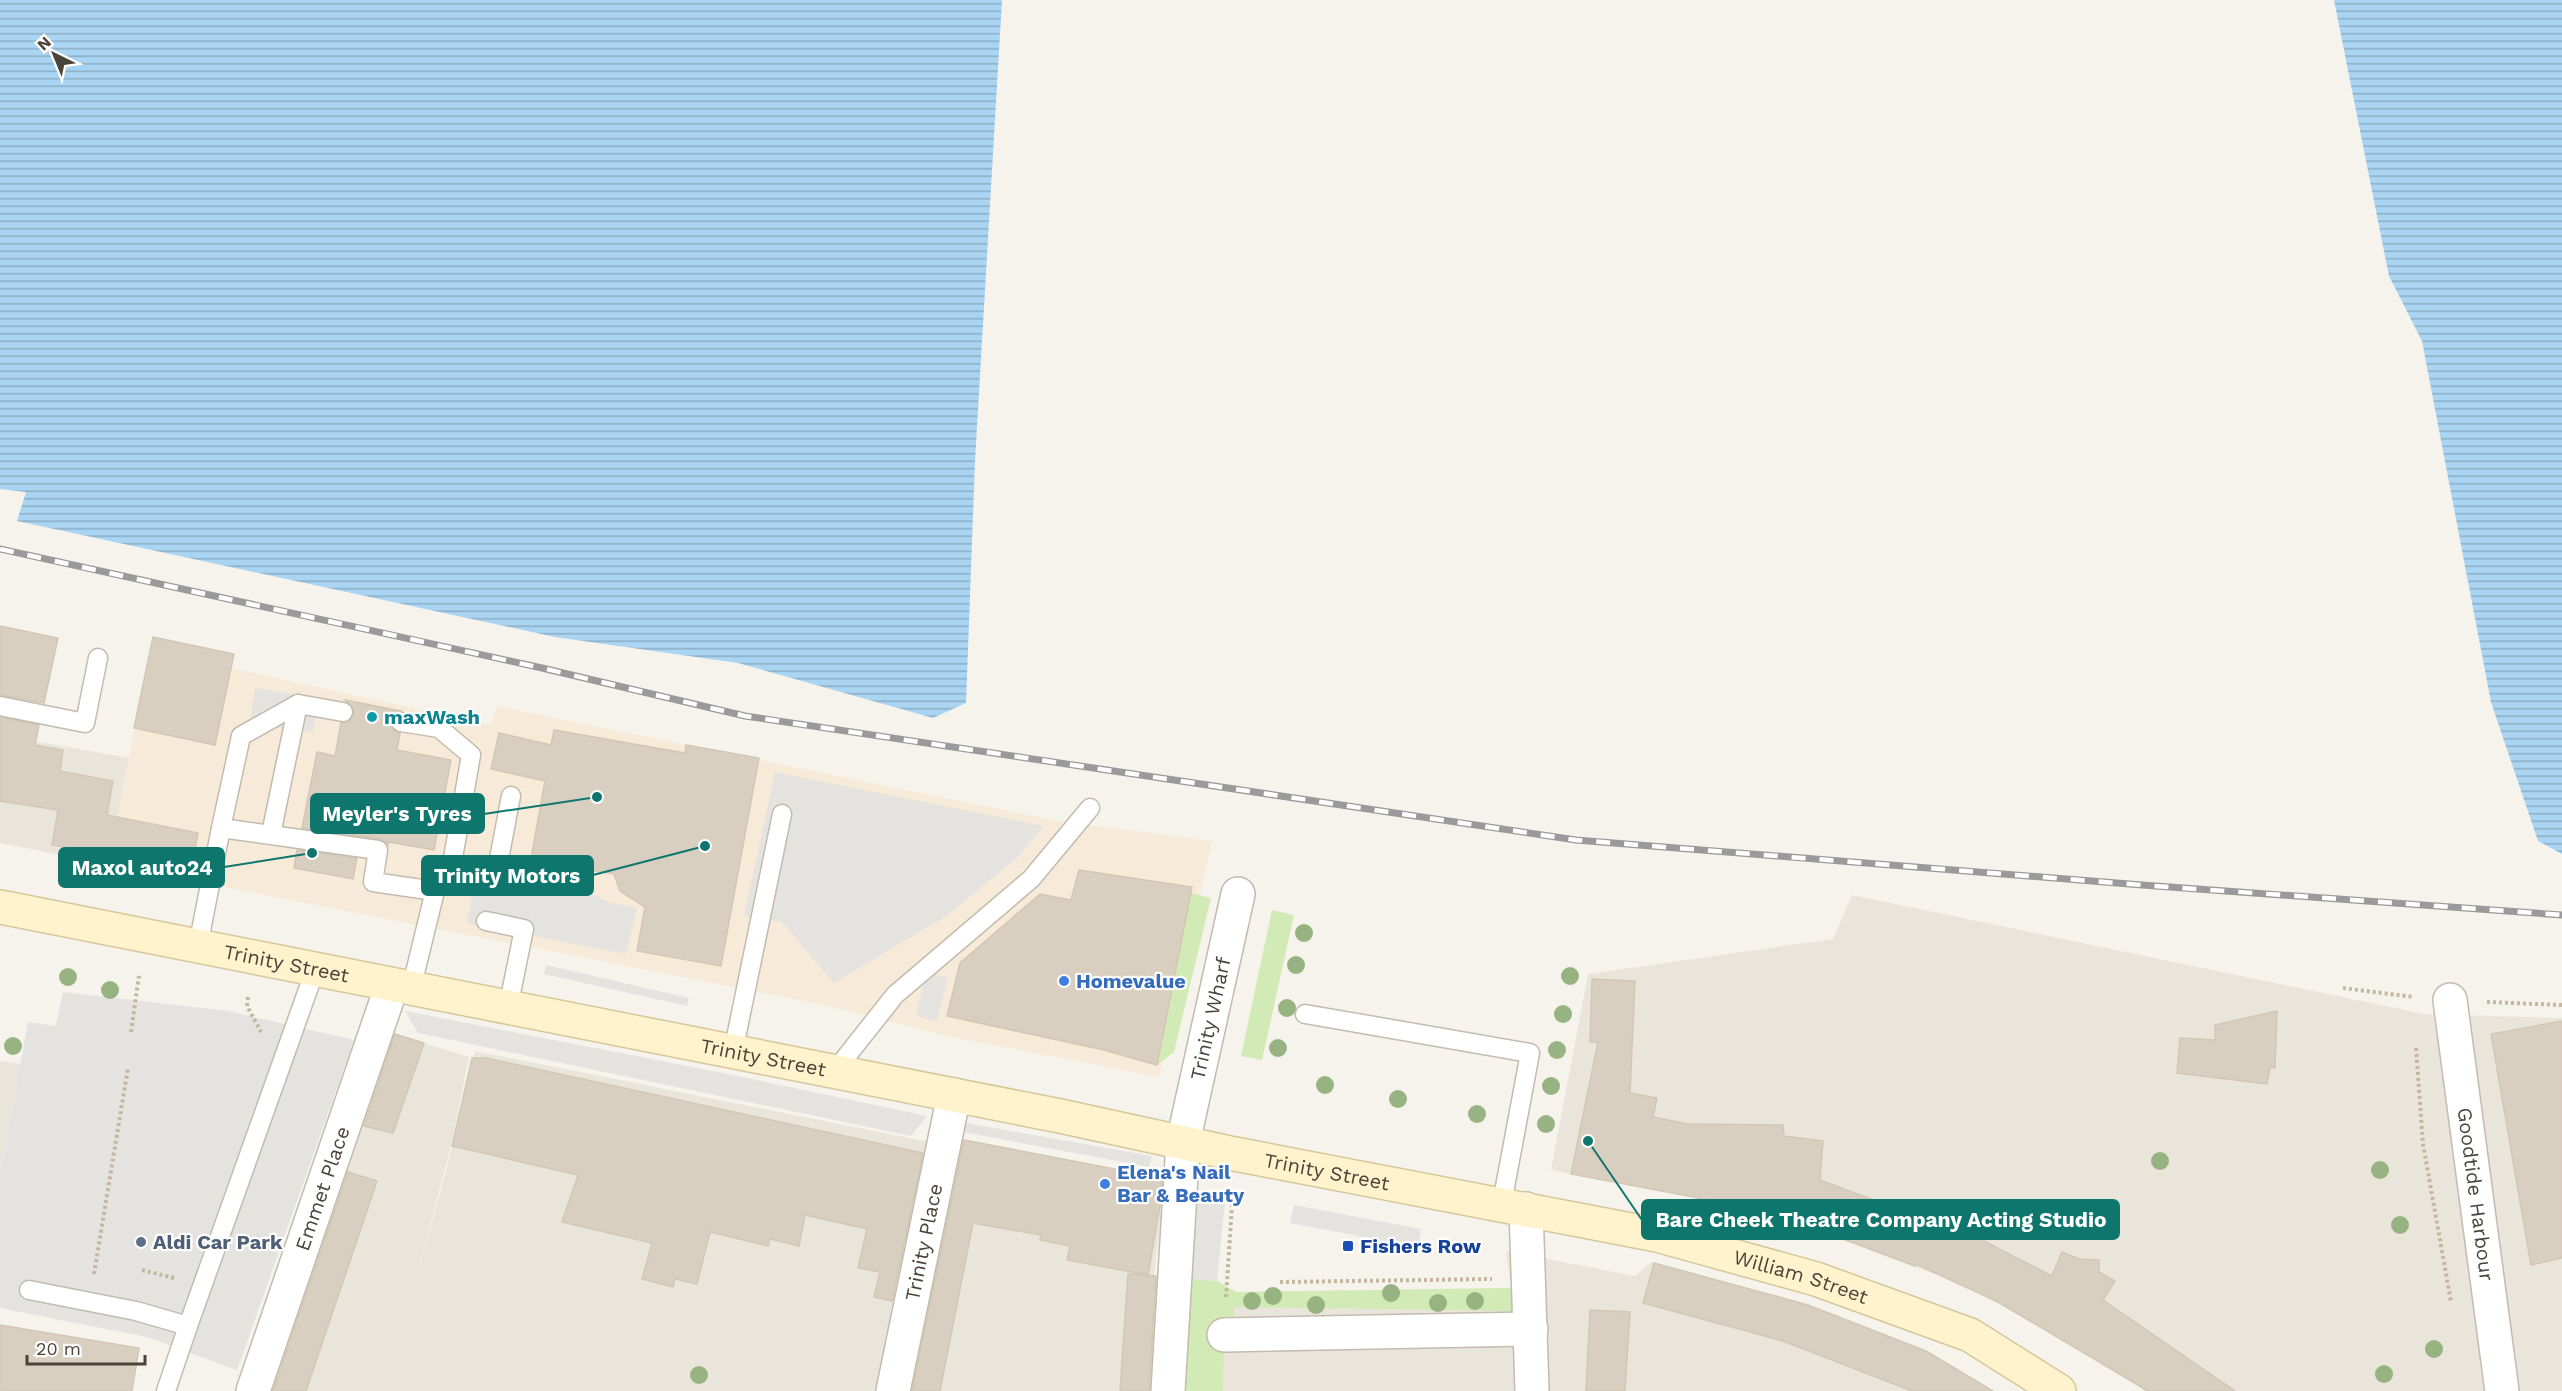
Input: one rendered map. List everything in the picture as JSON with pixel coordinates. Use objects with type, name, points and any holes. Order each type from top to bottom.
[{"type":"main road","name":"Trinity Street","points":[[0,907],[954,1095],[1235,1154],[1514,1206]]},
{"type":"main road","name":"William Street","points":[[1514,1206],[1657,1235],[1816,1279],[1970,1335],[2059,1391]]},
{"type":"street","name":"Trinity Wharf","points":[[1168,1391],[1181,1236],[1183,1142],[1238,894]]},
{"type":"street","name":"Emmet Place","points":[[253,1391],[402,987]]},
{"type":"street","name":"Goodtide Harbour","points":[[2450,1000],[2502,1391]]},
{"type":"street","name":"Trinity Place","points":[[892,1391],[954,1095]]},
{"type":"street","points":[[1514,1206],[1528,1278],[1533,1391]]},
{"type":"street","points":[[1224,1335],[1531,1329]]},
{"type":"lane","points":[[0,706],[86,723],[98,658]]},
{"type":"lane","points":[[198,946],[241,736],[298,704],[343,712]]},
{"type":"lane","points":[[271,834],[298,704]]},
{"type":"lane","points":[[401,722],[439,728],[471,755],[450,875],[435,891],[402,987]]},
{"type":"lane","points":[[499,859],[511,796]]},
{"type":"lane","points":[[834,1072],[895,995],[1031,879],[1090,808]]},
{"type":"lane","points":[[733,1052],[782,814]]},
{"type":"lane","points":[[221,828],[378,850],[373,882],[435,891]]},
{"type":"lane","points":[[486,921],[524,929],[508,1008]]},
{"type":"lane","points":[[166,1391],[315,970]]},
{"type":"lane","points":[[1305,1014],[1530,1053],[1514,1206]]},
{"type":"lane","points":[[29,1290],[136,1311],[188,1326]]},
{"type":"path","points":[[131,1032],[140,976]]},
{"type":"path","points":[[92,1284],[128,1068]]},
{"type":"path","points":[[1224,1335],[1235,1154]]},
{"type":"path","points":[[1280,1282],[1528,1278]]},
{"type":"shaded area","points":[[153,637],[234,654],[231,668],[492,725],[497,706],[1057,821],[1212,841],[1159,1077],[946,1036],[824,1005],[108,864]]},
{"type":"shaded area","points":[[255,688],[318,698],[313,732],[250,724]]},
{"type":"shaded area","points":[[0,735],[129,758],[108,864],[0,843]]},
{"type":"shaded area","points":[[775,772],[1044,826],[1018,857],[945,917],[834,983],[782,922],[744,915]]},
{"type":"shaded area","points":[[479,854],[519,860],[611,903],[637,908],[626,954],[467,923]]},
{"type":"shaded area","points":[[1852,895],[2424,1014],[2562,1018],[2562,1391],[2144,1391],[2121,1373],[1971,1288],[1803,1224],[1681,1195],[1551,1170],[1588,974],[1833,939]]},
{"type":"shaded area","points":[[546,965],[689,998],[687,1006],[544,974]]},
{"type":"shaded area","points":[[926,972],[948,978],[937,1021],[916,1016]]},
{"type":"shaded area","name":"Aldi Car Park","points":[[63,992],[228,1011],[354,1040],[237,1370],[147,1337],[0,1308],[0,1177],[28,1022],[56,1026]]},
{"type":"shaded area","points":[[405,1011],[728,1074],[927,1116],[911,1136],[418,1033]]},
{"type":"shaded area","points":[[385,1031],[469,1057],[451,1145],[416,1280],[447,1167],[475,1051],[939,1144],[879,1391],[235,1391],[366,1034]]},
{"type":"shaded area","points":[[0,1061],[21,1064],[0,1177]]},
{"type":"shaded area","points":[[966,1123],[1152,1156],[1149,1167],[963,1132]]},
{"type":"shaded area","points":[[952,1138],[1166,1178],[1154,1275],[1168,1276],[1161,1391],[888,1391]]},
{"type":"shaded area","points":[[1189,1198],[1225,1202],[1217,1281],[1181,1278]]},
{"type":"shaded area","points":[[1294,1205],[1421,1229],[1418,1247],[1290,1223]]},
{"type":"shaded area","name":"Fishers Row","points":[[1506,1251],[1635,1276],[1652,1262],[1797,1302],[1931,1354],[1993,1391],[1174,1391],[1217,1281],[1236,1292],[1511,1288]]},
{"type":"green space","points":[[1191,893],[1211,898],[1174,1052],[1157,1065]]},
{"type":"green space","points":[[1272,910],[1294,915],[1262,1060],[1241,1056]]},
{"type":"green space","points":[[1181,1278],[1217,1281],[1236,1292],[1512,1288],[1512,1311],[1234,1307],[1234,1329],[1224,1347],[1223,1391],[1174,1391]]},
{"type":"water","points":[[0,0],[1002,0],[975,461],[966,703],[933,718],[738,663],[555,637],[17,521],[26,492],[0,489]]},
{"type":"water","points":[[2334,0],[2562,0],[2562,854],[2538,841],[2491,702],[2422,341],[2389,276]]},
{"type":"building","points":[[0,626],[58,638],[44,703],[0,695]]},
{"type":"building","points":[[153,637],[234,654],[215,745],[134,728]]},
{"type":"building","points":[[345,700],[401,711],[393,715],[390,721],[394,730],[400,733],[397,750],[451,760],[434,850],[388,842],[388,845],[380,839],[302,828],[317,752],[335,756],[341,723],[347,722],[354,715],[353,708]]},
{"type":"building","points":[[0,717],[39,725],[35,745],[63,750],[60,771],[113,781],[107,815],[198,833],[189,880],[72,856],[74,849],[52,845],[58,810],[0,801]]},
{"type":"building","points":[[554,730],[685,753],[686,745],[759,758],[721,966],[637,951],[645,907],[620,891],[614,874],[531,859],[545,781],[491,769],[499,733],[551,745]]},
{"type":"building","points":[[297,850],[357,858],[353,879],[294,868]]},
{"type":"building","name":"Homevalue","points":[[1079,870],[1192,887],[1157,1065],[1104,1050],[947,1016],[960,963],[1040,894],[1071,900]]},
{"type":"building","points":[[1592,979],[1635,981],[1630,1093],[1657,1098],[1653,1117],[1687,1124],[1783,1125],[1784,1136],[1823,1141],[1820,1180],[1984,1241],[2052,1276],[2062,1252],[2079,1259],[2099,1260],[2099,1272],[2115,1281],[2103,1300],[2235,1391],[2148,1391],[1998,1302],[1916,1264],[1915,1266],[1803,1224],[1770,1215],[1720,1202],[1571,1174],[1598,1042],[1590,1042]]},
{"type":"building","points":[[2277,1011],[2275,1068],[2270,1067],[2267,1084],[2177,1073],[2180,1038],[2215,1040],[2215,1025]]},
{"type":"building","points":[[2562,1021],[2562,1258],[2531,1265],[2491,1034]]},
{"type":"building","points":[[395,1034],[424,1043],[393,1133],[364,1126]]},
{"type":"building","points":[[472,1058],[486,1058],[923,1153],[892,1301],[874,1297],[880,1272],[858,1268],[867,1229],[805,1215],[799,1246],[770,1239],[768,1246],[710,1232],[697,1284],[675,1279],[673,1287],[642,1279],[652,1243],[562,1222],[578,1175],[452,1146]]},
{"type":"building","points":[[964,1140],[1162,1178],[1160,1206],[1148,1275],[1067,1260],[1070,1246],[1040,1240],[1041,1235],[973,1223],[940,1391],[912,1391]]},
{"type":"building","points":[[348,1172],[377,1181],[306,1391],[273,1391]]},
{"type":"building","points":[[1654,1263],[1808,1305],[1926,1351],[1993,1391],[1912,1391],[1783,1341],[1643,1303]]},
{"type":"building","points":[[1128,1274],[1156,1276],[1149,1391],[1120,1391]]},
{"type":"building","points":[[1590,1310],[1630,1312],[1625,1391],[1586,1391]]},
{"type":"building","points":[[0,1325],[139,1348],[132,1391],[0,1391]]},
{"type":"railway","points":[[0,549],[542,668],[745,716],[1576,840],[2142,885],[2562,915]]},
{"type":"place","name":"maxWash","points":[[372,717]]},
{"type":"place","name":"Meyler's Tyres","points":[[597,797]]},
{"type":"place","name":"Trinity Motors","points":[[705,846]]},
{"type":"place","name":"Maxol auto24","points":[[312,853]]},
{"type":"place","name":"Homevalue","points":[[1064,981]]},
{"type":"place","name":"Bare Cheek Theatre Company Acting Studio","points":[[1588,1141]]},
{"type":"place","name":"Elena's Nail Bar & Beauty","points":[[1105,1184]]},
{"type":"place","name":"Aldi Car Park","points":[[141,1242]]},
{"type":"place","name":"Fishers Row","points":[[1348,1246]]}]
